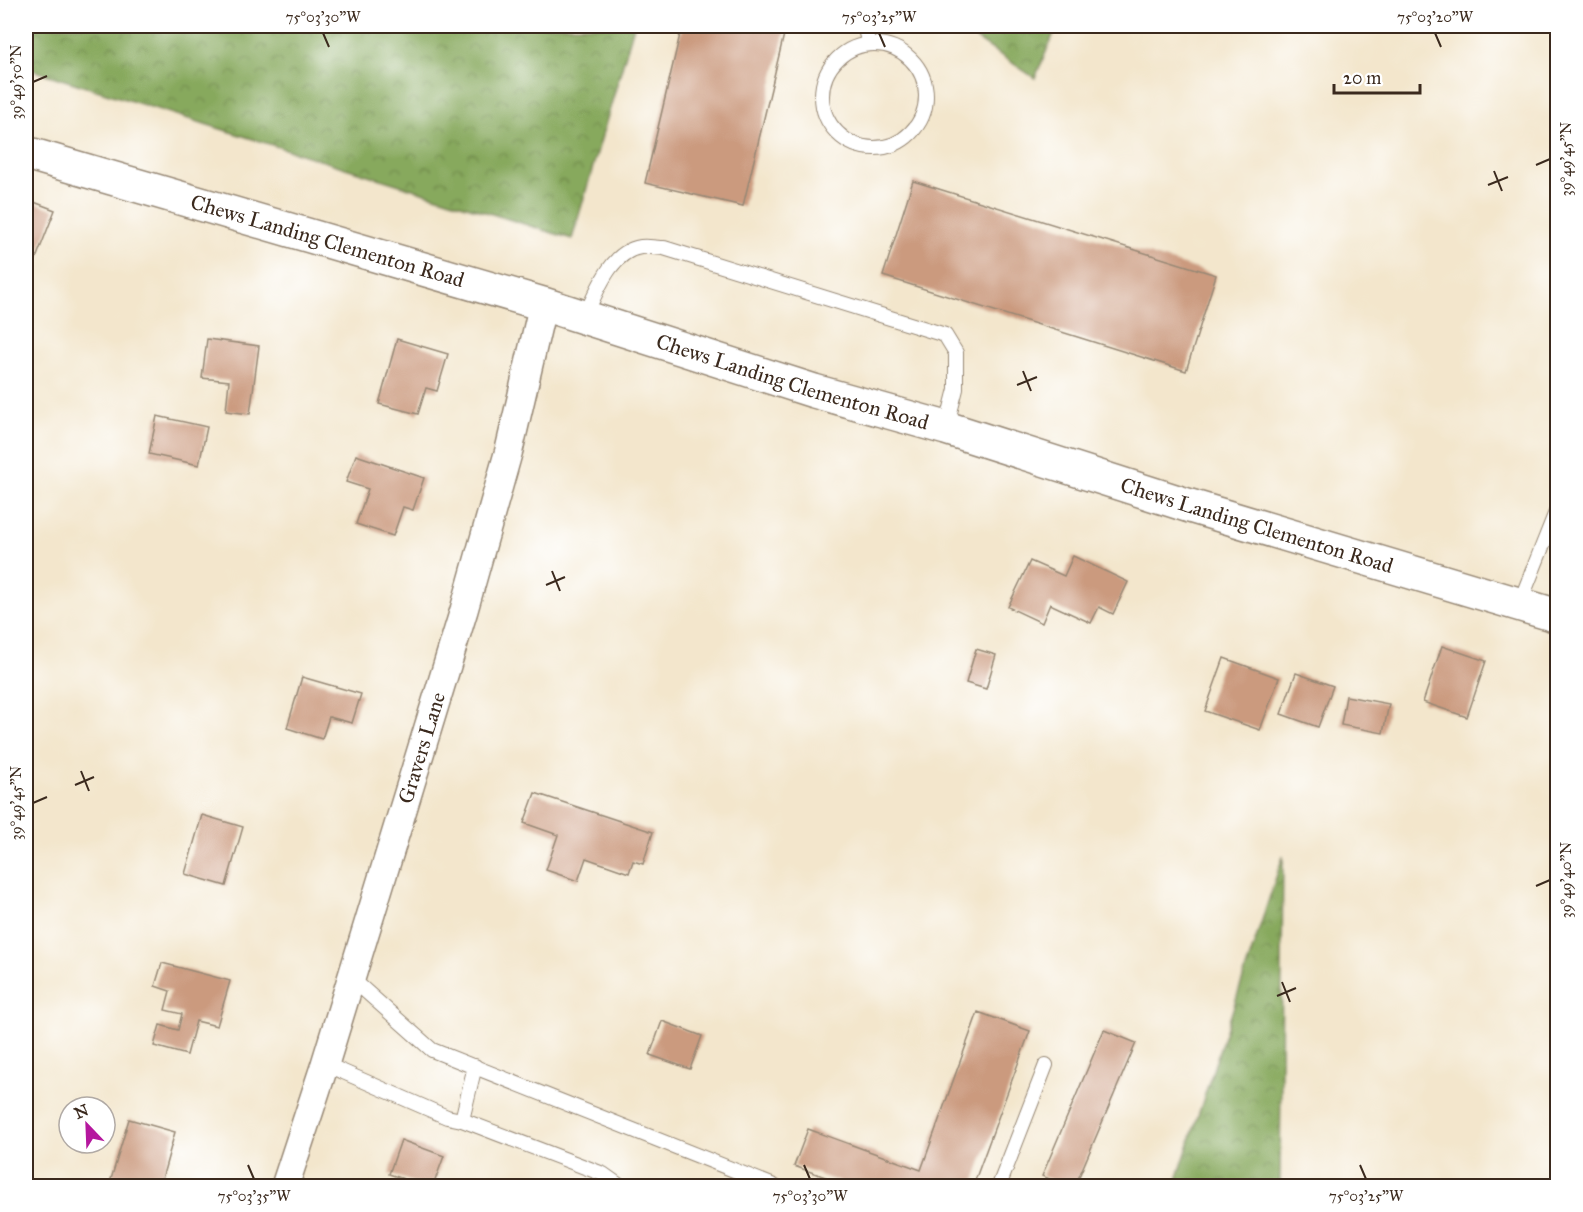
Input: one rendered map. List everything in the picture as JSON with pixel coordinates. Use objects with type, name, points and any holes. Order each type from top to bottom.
[{"type":"main road","name":"Chews Landing Clementon Road","points":[[26,153],[543,304],[814,391],[946,429],[1557,616]]},
{"type":"street","name":"Gravers Lane","points":[[285,1186],[464,609],[509,450],[543,304]]},
{"type":"lane","points":[[864,26],[869,44]]},
{"type":"lane","points":[[869,44],[887,45],[903,52],[915,63],[923,78],[926,95],[924,111],[916,127],[904,138],[889,146],[872,148],[856,145],[841,137],[829,124],[823,107],[822,90],[827,73],[837,58],[852,49],[869,44]]},
{"type":"lane","points":[[584,318],[609,269],[621,256],[639,247],[664,248],[945,335],[956,353],[956,389],[946,429]]},
{"type":"lane","points":[[1519,605],[1557,507]]},
{"type":"lane","points":[[351,978],[432,1050],[756,1183],[774,1186]]},
{"type":"lane","points":[[324,1064],[447,1117],[462,1120],[603,1174],[620,1186]]},
{"type":"lane","points":[[999,1186],[1046,1065]]},
{"type":"lane","points":[[462,1120],[475,1066]]},
{"type":"green space","points":[[26,26],[634,26],[572,239],[26,68]]},
{"type":"green space","points":[[957,26],[1057,26],[1035,78]]},
{"type":"green space","points":[[1283,856],[1280,1186],[1175,1186]]},
{"type":"building","points":[[682,26],[786,26],[743,206],[645,183]]},
{"type":"building","points":[[913,181],[1216,275],[1186,371],[883,276]]},
{"type":"building","points":[[26,199],[55,210],[30,274],[26,273]]},
{"type":"building","points":[[207,339],[259,346],[250,414],[226,411],[229,381],[202,378]]},
{"type":"building","points":[[397,339],[448,354],[437,391],[426,388],[418,414],[379,404]]},
{"type":"building","points":[[157,416],[207,427],[199,465],[149,454]]},
{"type":"building","points":[[356,455],[424,478],[413,510],[403,507],[393,536],[356,524],[368,489],[346,482]]},
{"type":"building","points":[[1073,556],[1128,582],[1113,614],[1099,607],[1091,623],[1050,604],[1042,623],[1008,607],[1030,561],[1064,576]]},
{"type":"building","points":[[1442,646],[1486,661],[1467,717],[1423,702]]},
{"type":"building","points":[[976,649],[996,655],[986,689],[966,683]]},
{"type":"building","points":[[1224,658],[1279,678],[1260,730],[1205,711]]},
{"type":"building","points":[[1296,673],[1333,686],[1318,727],[1281,714]]},
{"type":"building","points":[[302,677],[361,694],[352,723],[329,717],[322,739],[287,728]]},
{"type":"building","points":[[1346,696],[1389,704],[1383,733],[1341,725]]},
{"type":"building","points":[[535,793],[653,832],[643,864],[633,861],[629,873],[586,858],[578,881],[546,870],[558,835],[524,823]]},
{"type":"building","points":[[202,815],[243,827],[226,886],[185,874]]},
{"type":"building","points":[[162,963],[230,981],[217,1026],[196,1021],[187,1055],[154,1046],[160,1025],[178,1030],[182,1014],[165,1010],[170,991],[155,986]]},
{"type":"building","points":[[978,1012],[1030,1031],[973,1186],[851,1186],[794,1166],[808,1129],[921,1170]]},
{"type":"building","points":[[662,1021],[702,1036],[690,1069],[650,1055]]},
{"type":"building","points":[[1104,1030],[1136,1043],[1075,1186],[1067,1186],[1042,1176]]},
{"type":"building","points":[[129,1119],[175,1132],[160,1186],[109,1186]]},
{"type":"building","points":[[401,1140],[444,1156],[433,1186],[424,1186],[389,1174]]}]
